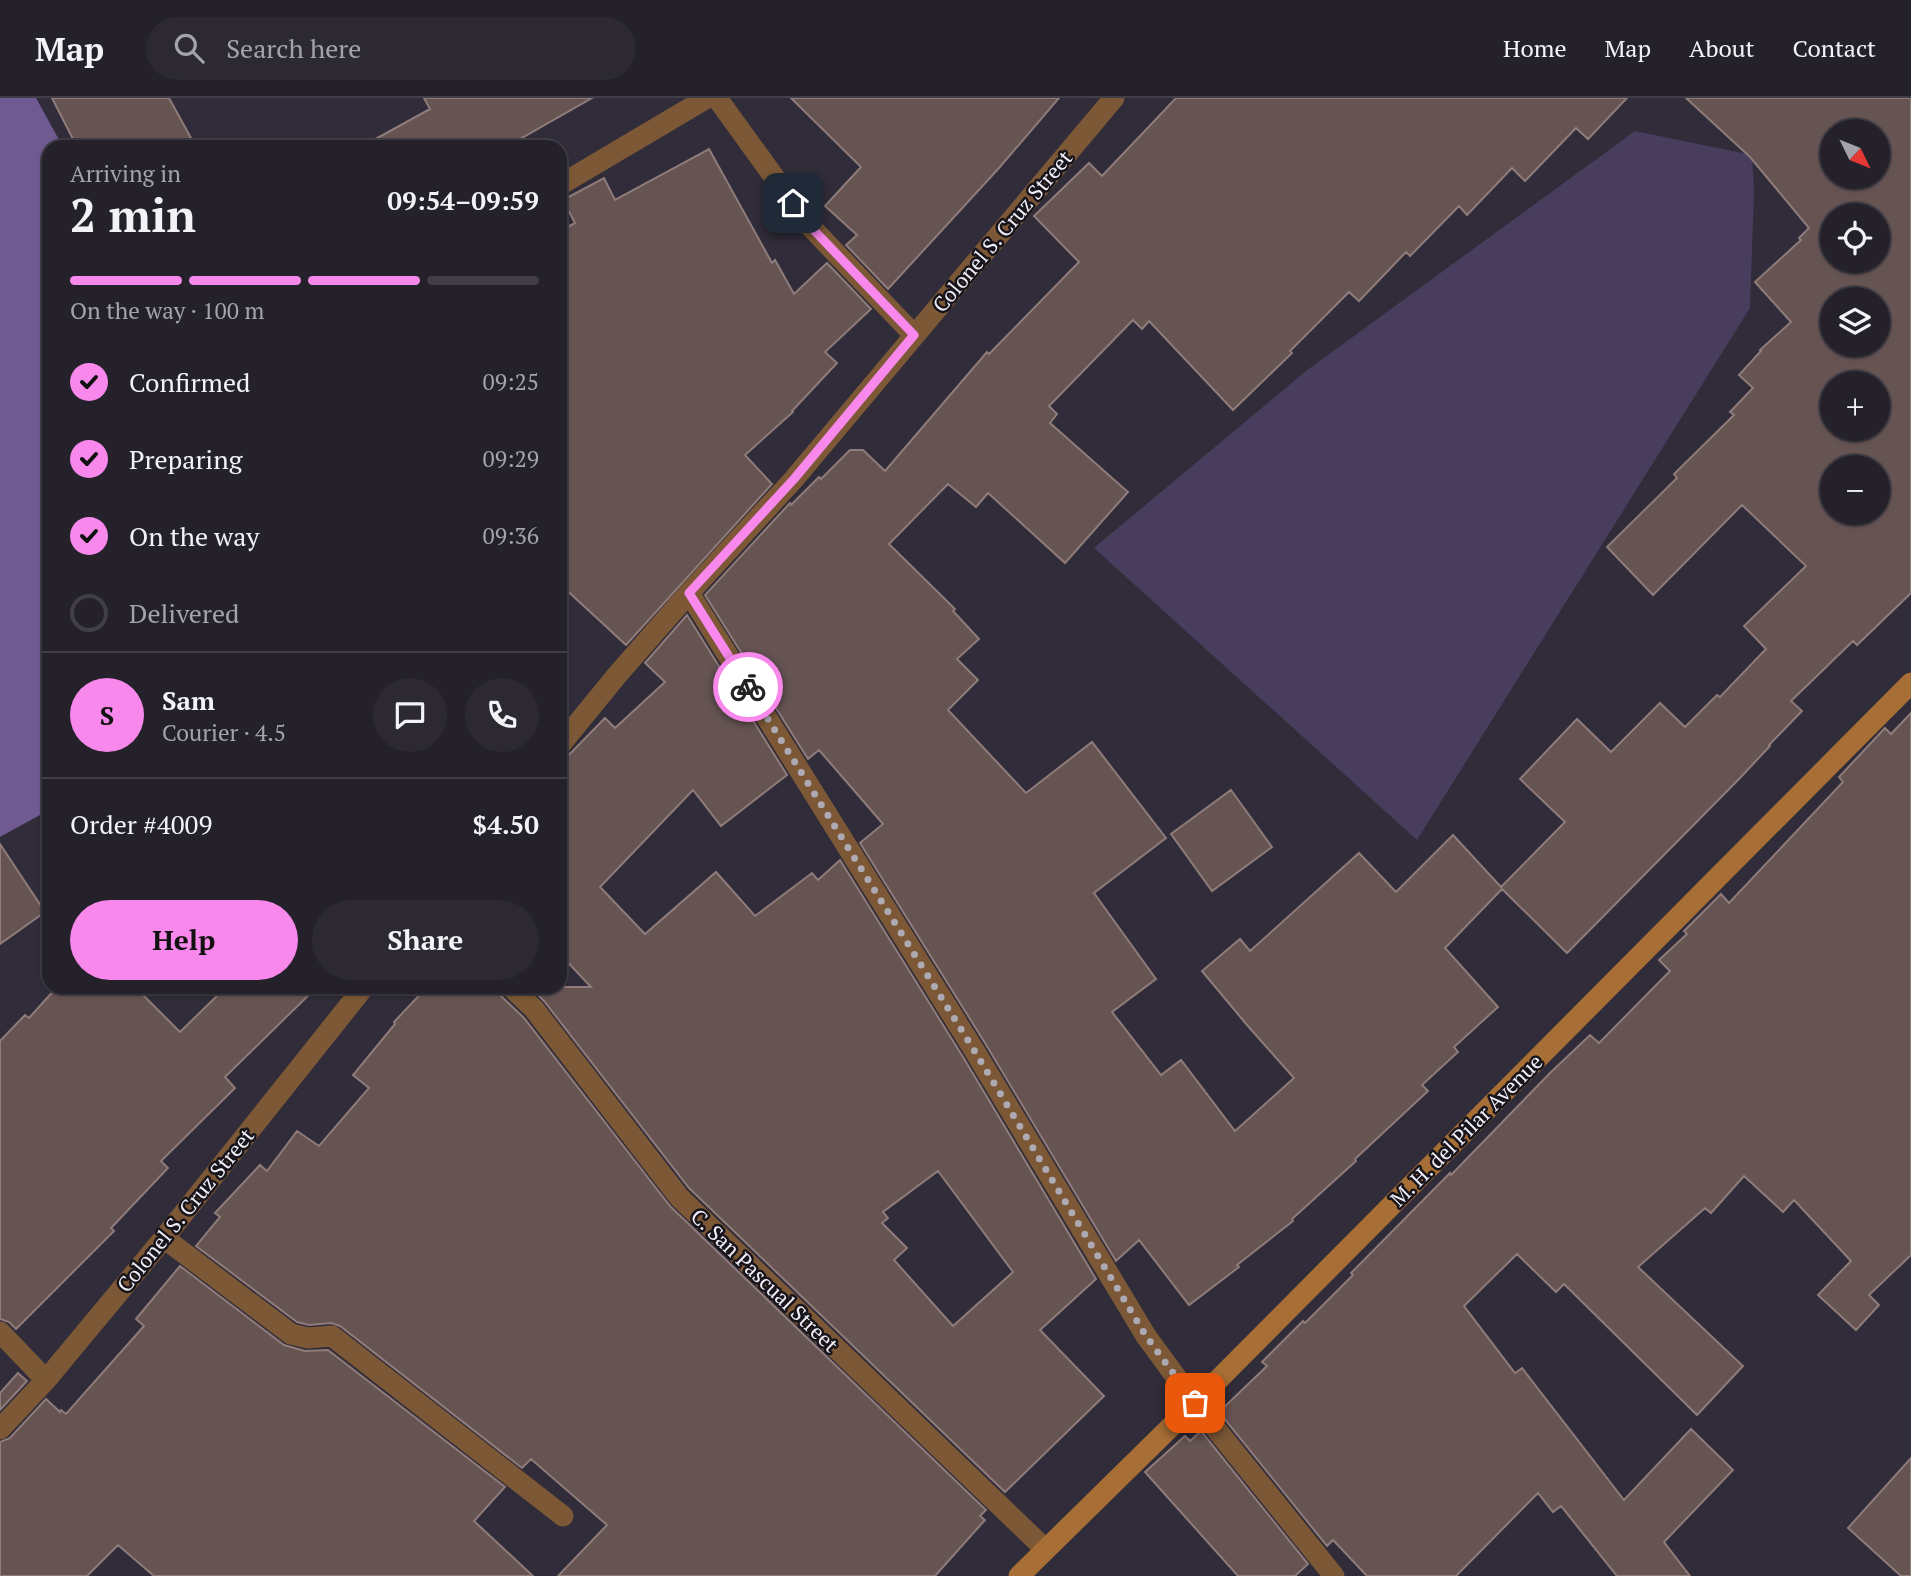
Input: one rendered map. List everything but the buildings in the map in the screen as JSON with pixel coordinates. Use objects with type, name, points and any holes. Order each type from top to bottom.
[{"type":"main road","name":"M. H. del Pilar Avenue","points":[[1019,1576],[1195,1403],[1911,682]]},
{"type":"street","points":[[567,181],[707,98]]},
{"type":"street","points":[[717,98],[808,224],[914,335]]},
{"type":"street","name":"Colonel S. Cruz Street","points":[[567,736],[689,593],[794,479],[1114,98]]},
{"type":"street","points":[[689,593],[974,1050],[1146,1336],[1195,1403],[1334,1576]]},
{"type":"street","name":"Colonel S. Cruz Street","points":[[0,1429],[46,1380],[164,1238],[358,994]]},
{"type":"street","name":"C. San Pascual Street","points":[[518,994],[534,1009],[679,1196],[1045,1549]]},
{"type":"street","points":[[164,1238],[291,1334],[308,1338],[332,1336],[563,1516]]},
{"type":"street","points":[[0,1332],[46,1380]]},
{"type":"shaded area","points":[[0,98],[36,98],[59,140],[42,140],[42,814],[0,837]]},
{"type":"shaded area","points":[[1635,131],[1752,155],[1754,191],[1750,308],[1417,840],[1094,548],[1306,371]]},
{"type":"way so far","points":[[748,687],[974,1050],[1146,1336],[1195,1403]]},
{"type":"route","points":[[748,687],[689,593],[794,479],[914,335],[808,224],[793,203]]}]
